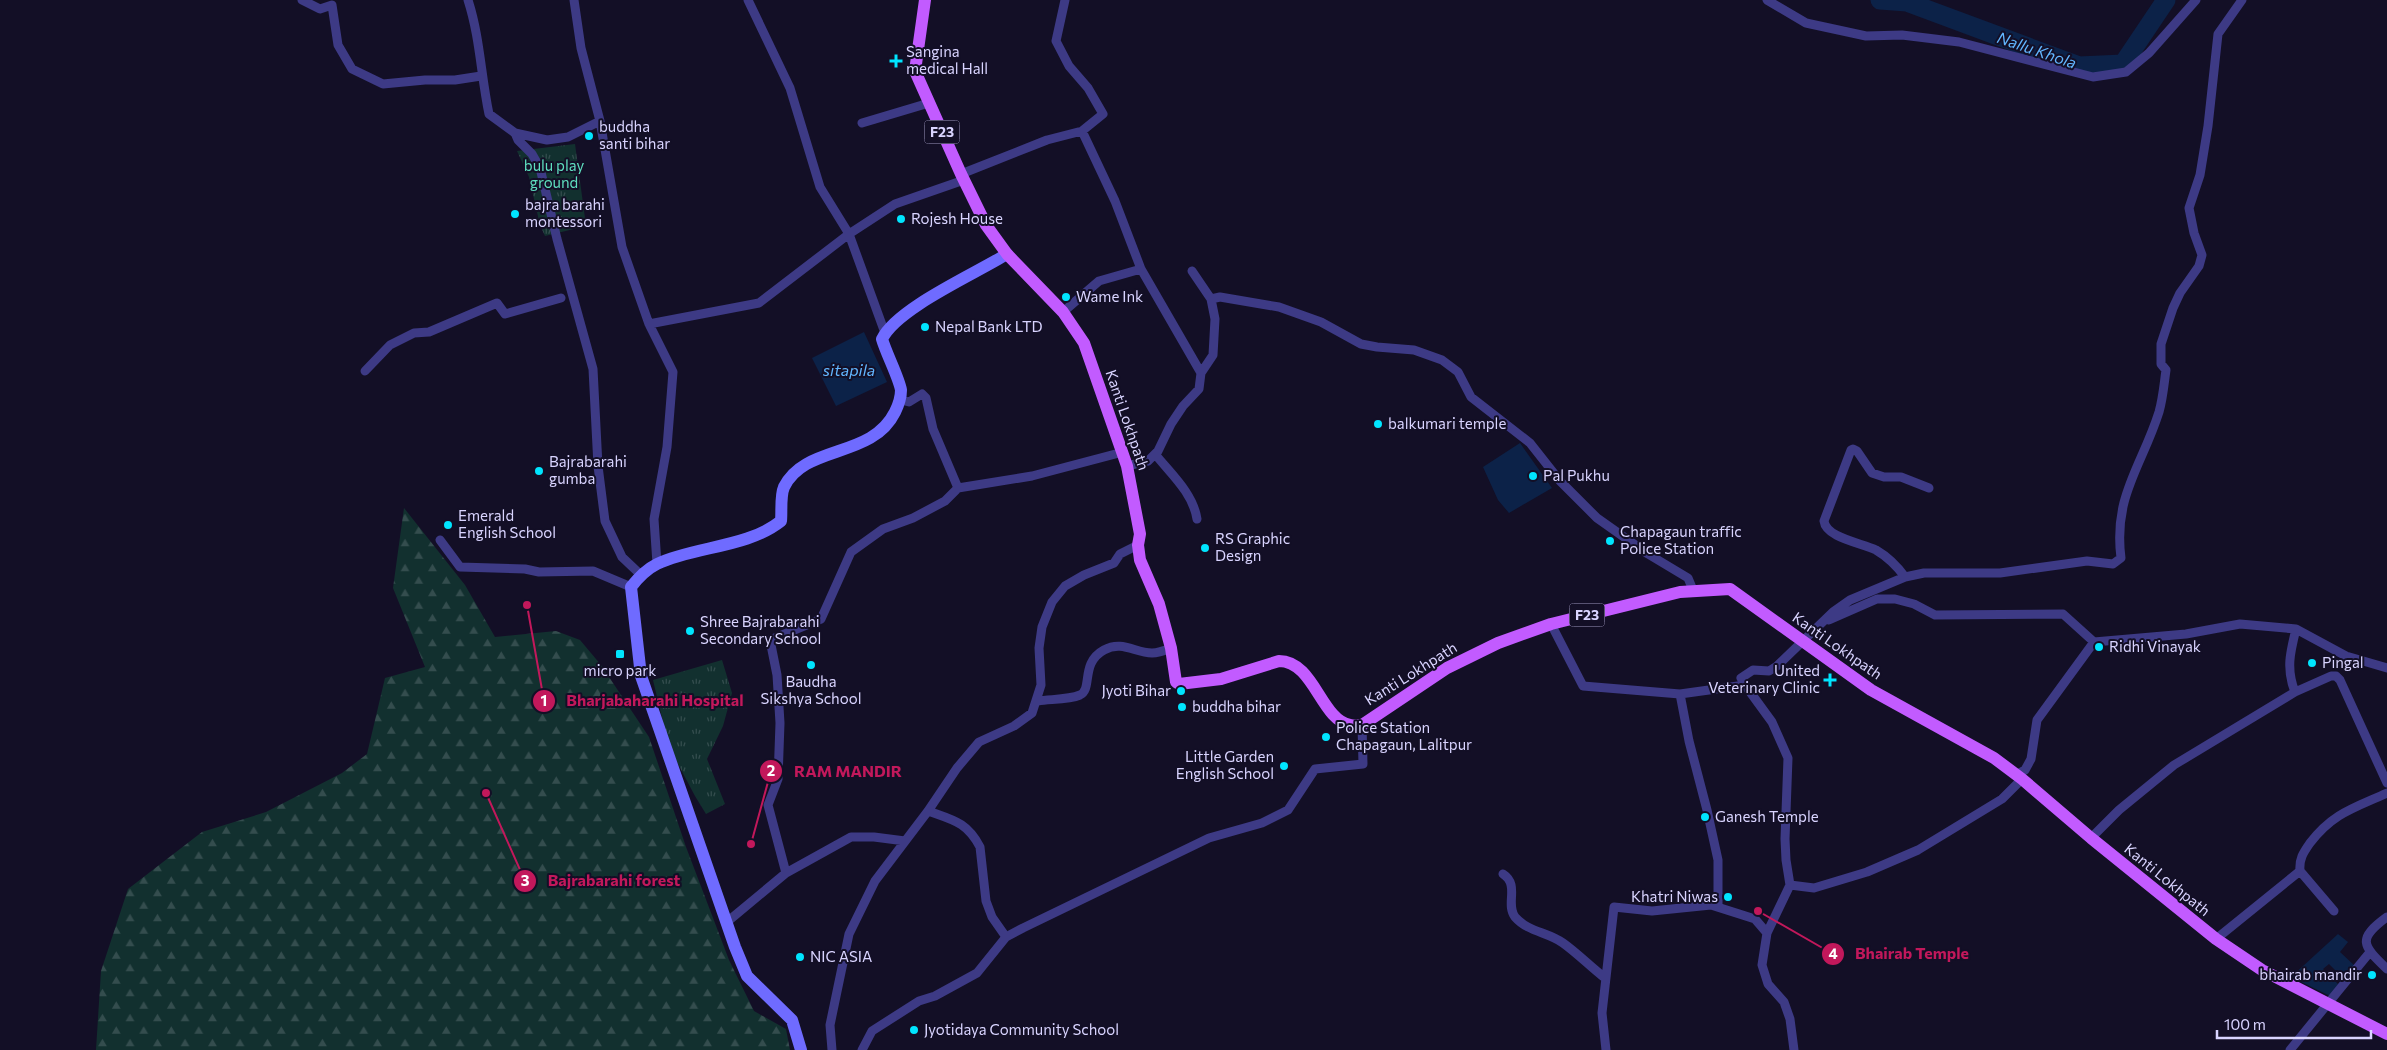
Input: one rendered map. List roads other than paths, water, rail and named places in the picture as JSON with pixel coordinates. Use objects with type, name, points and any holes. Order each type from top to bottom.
[{"type":"main road","name":"Kanti Lokhpath","points":[[925,0],[915,71],[962,177],[986,224],[1007,254],[1062,312],[1084,343],[1127,466],[1140,534],[1138,545],[1140,560],[1159,604],[1171,648],[1174,677],[1179,684],[1221,679],[1279,660],[1294,663],[1337,719],[1349,725],[1362,725],[1447,668],[1498,643],[1551,624],[1693,590],[1730,589],[1802,643],[1871,690],[1994,758],[2216,939],[2262,970],[2387,1034]]},
{"type":"street","points":[[302,0],[320,10],[332,5],[338,45],[352,69],[383,84],[425,80],[455,80],[481,76]]},
{"type":"street","points":[[468,0],[481,60],[481,76],[489,114],[515,133],[547,140],[568,137],[600,120]]},
{"type":"street","points":[[574,0],[581,48],[600,120],[622,247],[649,324],[673,372],[667,447],[654,519],[658,564]]},
{"type":"street","points":[[748,0],[790,88],[820,187],[849,234],[885,333]]},
{"type":"street","points":[[649,324],[759,303],[849,234],[895,204],[1047,140],[1082,131],[1103,114],[1088,88],[1069,66],[1056,41],[1065,0]]},
{"type":"street","points":[[1767,0],[1806,23],[1866,36],[1902,35],[1959,42],[2093,77],[2126,72],[2149,53],[2196,0]]},
{"type":"street","points":[[1794,1050],[1790,1019],[1784,1002],[1768,984],[1762,965],[1767,933],[1790,886],[1785,846],[1788,758],[1772,722],[1741,678],[1754,670],[1769,671],[1783,662],[1822,623],[1850,600],[1904,577],[1932,573],[2000,573],[2087,560],[2114,564],[2120,558],[2120,517],[2130,478],[2158,413],[2163,391],[2166,370],[2161,364],[2161,344],[2173,308],[2180,293],[2199,266],[2202,255],[2194,233],[2190,208],[2200,175],[2208,126],[2218,34],[2242,0]]},
{"type":"street","points":[[862,123],[929,103]]},
{"type":"street","points":[[1082,131],[1115,201],[1141,268],[1201,373]]},
{"type":"street","points":[[515,133],[518,140],[532,154],[540,168],[556,239],[592,369],[598,466],[606,520],[622,556],[642,575]]},
{"type":"street","points":[[801,1050],[792,1020],[747,976],[726,922],[641,676],[631,587],[642,575],[658,564],[735,542],[772,528],[781,521],[784,487],[798,469],[819,458],[874,438],[891,420],[901,400],[900,388],[882,339],[885,333],[907,312],[1007,254]]},
{"type":"street","points":[[1062,312],[1100,281],[1141,268]]},
{"type":"street","points":[[1127,466],[1148,461],[1155,454],[1183,406],[1199,389],[1201,373],[1213,355],[1215,319],[1211,299],[1192,271]]},
{"type":"street","points":[[365,371],[390,345],[414,333],[430,332],[497,303],[505,314],[561,298]]},
{"type":"street","points":[[1211,299],[1228,298],[1279,308],[1320,322],[1361,344],[1414,350],[1442,360],[1458,372],[1470,397],[1530,443],[1560,481],[1597,518],[1648,554],[1688,578],[1693,590]]},
{"type":"street","points":[[901,400],[909,402],[922,394],[926,398],[933,429],[958,488]]},
{"type":"street","points":[[1904,577],[1884,555],[1863,544],[1833,534],[1826,528],[1824,521],[1853,449],[1857,451],[1872,473],[1884,477],[1901,477],[1929,488]]},
{"type":"street","points":[[786,874],[768,805],[778,779],[780,723],[777,675],[770,640],[821,619],[851,552],[883,529],[913,518],[945,501],[958,488],[1032,476],[1122,452]]},
{"type":"street","points":[[1155,454],[1188,494],[1196,510],[1197,519]]},
{"type":"street","points":[[440,540],[460,567],[525,569],[539,572],[593,571],[631,587]]},
{"type":"street","points":[[832,1050],[830,1025],[849,934],[875,881],[928,811],[957,768],[979,742],[1014,726],[1032,713],[1038,701],[1041,685],[1039,648],[1042,627],[1052,602],[1065,586],[1084,575],[1114,563],[1120,554],[1138,545]]},
{"type":"street","points":[[1822,623],[1877,600],[1895,599],[1914,604],[1934,615],[2063,614],[2094,642],[2186,634],[2240,624],[2296,629],[2346,656],[2387,668]]},
{"type":"street","points":[[1551,624],[1583,686],[1680,694],[1745,684]]},
{"type":"street","points":[[2295,692],[2289,674],[2289,667],[2296,629]]},
{"type":"street","points":[[1790,886],[1814,888],[1867,872],[1918,850],[2002,799],[2031,759],[2037,720],[2094,642]]},
{"type":"street","points":[[1038,701],[1081,694],[1086,688],[1089,666],[1094,657],[1105,649],[1121,645],[1152,653],[1171,648]]},
{"type":"street","points":[[2090,838],[2161,774],[2295,692],[2332,676],[2338,677],[2370,742],[2387,784]]},
{"type":"street","points":[[1680,694],[1689,741],[1708,810],[1718,860],[1718,907]]},
{"type":"street","points":[[862,1050],[872,1031],[919,1001],[935,996],[977,973],[1006,937],[1209,838],[1262,823],[1288,810],[1314,769],[1363,764],[1362,725]]},
{"type":"street","points":[[2334,911],[2300,871],[2301,856],[2325,824],[2343,812],[2387,793]]},
{"type":"street","points":[[928,811],[966,826],[976,839],[980,846],[986,901],[992,917],[1006,937]]},
{"type":"street","points":[[726,922],[786,874],[851,837],[874,836],[905,841]]},
{"type":"street","points":[[2216,939],[2300,871]]},
{"type":"street","points":[[1502,874],[1511,884],[1512,912],[1516,918],[1535,931],[1563,943],[1605,978]]},
{"type":"street","points":[[1606,1050],[1602,1013],[1614,907],[1652,911],[1711,905],[1755,919],[1767,933]]},
{"type":"street","points":[[2290,1050],[2368,948],[2371,929],[2387,917]]},
{"type":"street","points":[[2368,948],[2387,969]]},
{"type":"water","name":"sitapila","points":[[864,332],[887,382],[836,406],[812,358]]},
{"type":"water","points":[[1520,443],[1552,488],[1509,513],[1498,500],[1483,467]]},
{"type":"water","points":[[2338,934],[2348,942],[2340,952],[2355,966],[2330,996],[2291,977]],"holes":[[[2329,964],[2343,978],[2338,984],[2323,969]]]},
{"type":"waterway","name":"Nallu Khola","points":[[1880,0],[1907,2],[2079,66],[2123,64],[2166,0]]},
{"type":"place","name":"Sangina medical Hall","points":[[896,61]]},
{"type":"place","name":"buddha santi bihar","points":[[589,136]]},
{"type":"place","name":"bajra barahi montessori","points":[[515,214]]},
{"type":"place","name":"Rojesh House","points":[[901,219]]},
{"type":"place","name":"Wame Ink","points":[[1066,297]]},
{"type":"place","name":"Nepal Bank LTD","points":[[925,327]]},
{"type":"place","name":"balkumari temple","points":[[1378,424]]},
{"type":"place","name":"Bajrabarahi gumba","points":[[539,471]]},
{"type":"place","name":"Pal Pukhu","points":[[1533,476]]},
{"type":"place","name":"Emerald English School","points":[[448,525]]},
{"type":"place","name":"Chapagaun traffic Police Station","points":[[1610,541]]},
{"type":"place","name":"RS Graphic Design","points":[[1205,548]]},
{"type":"place","name":"Bharjabaharahi Hospital","points":[[527,605]]},
{"type":"place","name":"Shree Bajrabarahi Secondary School","points":[[690,631]]},
{"type":"place","name":"Ridhi Vinayak","points":[[2099,647]]},
{"type":"place","name":"micro park","points":[[620,654]]},
{"type":"place","name":"Pingal","points":[[2312,663]]},
{"type":"place","name":"Baudha Sikshya School","points":[[811,665]]},
{"type":"place","name":"United Veterinary Clinic","points":[[1830,680]]},
{"type":"place","name":"Jyoti Bihar","points":[[1181,691]]},
{"type":"place","name":"buddha bihar","points":[[1182,707]]},
{"type":"place","name":"Police Station Chapagaun, Lalitpur","points":[[1326,737]]},
{"type":"place","name":"Little Garden English School","points":[[1284,766]]},
{"type":"place","name":"Bajrabarahi forest","points":[[486,793]]},
{"type":"place","name":"Ganesh Temple","points":[[1705,817]]},
{"type":"place","name":"RAM MANDIR","points":[[751,844]]},
{"type":"place","name":"Khatri Niwas","points":[[1728,897]]},
{"type":"place","name":"Bhairab Temple","points":[[1758,911]]},
{"type":"place","name":"NIC ASIA","points":[[800,957]]},
{"type":"place","name":"bhairab mandir","points":[[2372,975]]},
{"type":"place","name":"Jyotidaya Community School","points":[[914,1030]]},
{"type":"park label","name":"bulu play ground","points":[[554,174]]}]
